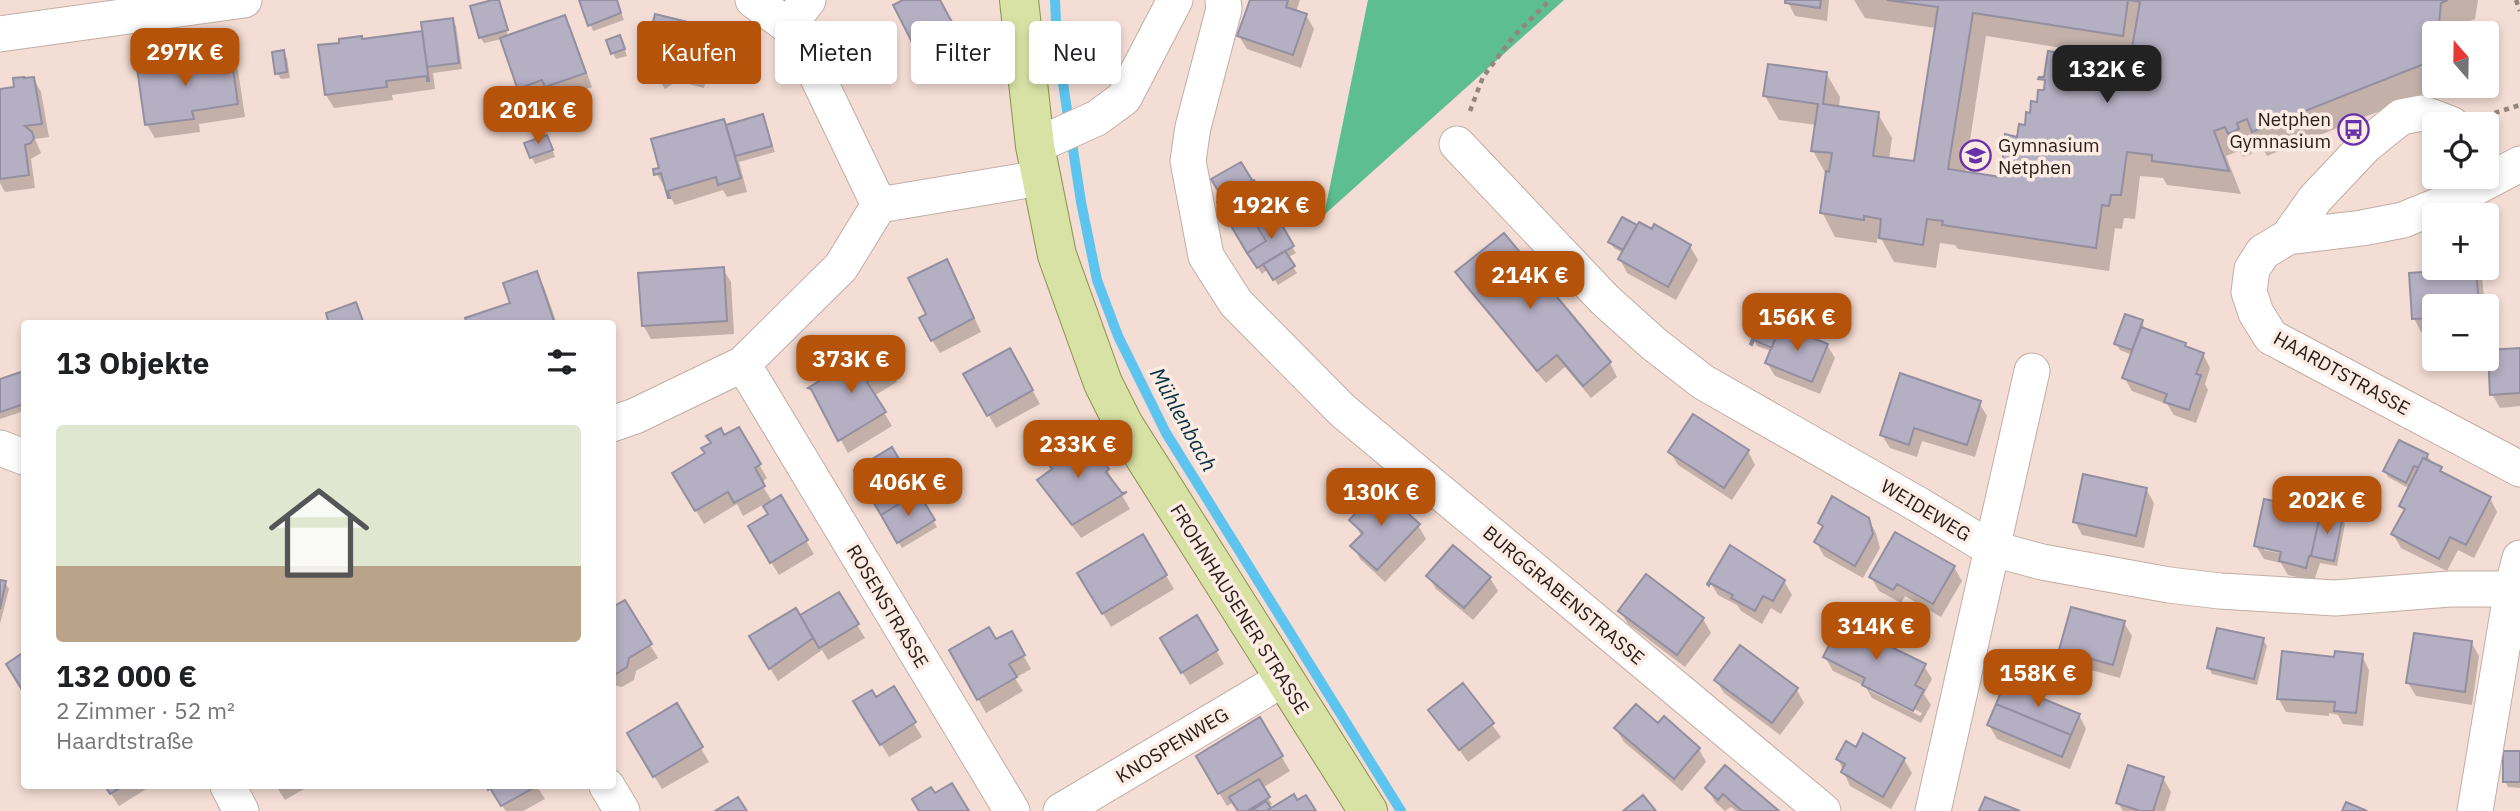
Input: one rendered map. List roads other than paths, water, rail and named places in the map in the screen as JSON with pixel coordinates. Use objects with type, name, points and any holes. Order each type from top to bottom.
[{"type":"main road","name":"FROHNHAUSENER STRASSE","points":[[1019,0],[1037,162],[1057,255],[1103,383],[1125,425],[1368,811]]},
{"type":"street","points":[[0,34],[171,5],[244,0]]},
{"type":"street","points":[[753,0],[798,13],[805,51],[879,205]]},
{"type":"street","points":[[616,423],[743,365],[841,267],[879,205],[1037,162],[1124,99],[1175,0]]},
{"type":"street","name":"BURGGRABENSTRASSE","points":[[1223,0],[1224,9],[1193,127],[1188,161],[1206,256],[1236,303],[1343,411],[1824,811]]},
{"type":"street","name":"HAARDTSTRASSE","points":[[2422,113],[2401,117],[2364,148],[2315,199],[2288,237],[2263,252],[2252,269],[2249,292],[2256,313],[2271,337],[2520,469]]},
{"type":"street","name":"WEIDEWEG","points":[[1457,144],[1605,300],[1654,344],[1703,382],[1990,548],[2055,564],[2169,585],[2335,598],[2450,589],[2516,573]]},
{"type":"street","name":"HAARDTSTRASSE","points":[[2499,174],[2520,164]]},
{"type":"street","name":"HAARDTSTRASSE","points":[[2288,237],[2403,220],[2467,189]]},
{"type":"street","name":"ROSENSTRASSE","points":[[743,365],[1012,811]]},
{"type":"street","points":[[1933,811],[1990,548],[2032,371]]},
{"type":"street","points":[[0,448],[21,456]]},
{"type":"street","points":[[2476,811],[2516,573]]},
{"type":"street","name":"KNOSPENWEG","points":[[1061,811],[1283,679]]},
{"type":"street","points":[[230,789],[241,811]]},
{"type":"street","points":[[609,789],[622,811]]},
{"type":"waterway","name":"Mühlenbach","points":[[1055,0],[1057,44],[1081,202],[1097,280],[1118,336],[1166,433],[1401,811]]},
{"type":"place","name":"Netphen Gymnasium","points":[[2354,130]]},
{"type":"place","name":"Gymnasium Netphen","points":[[1975,156]]}]
